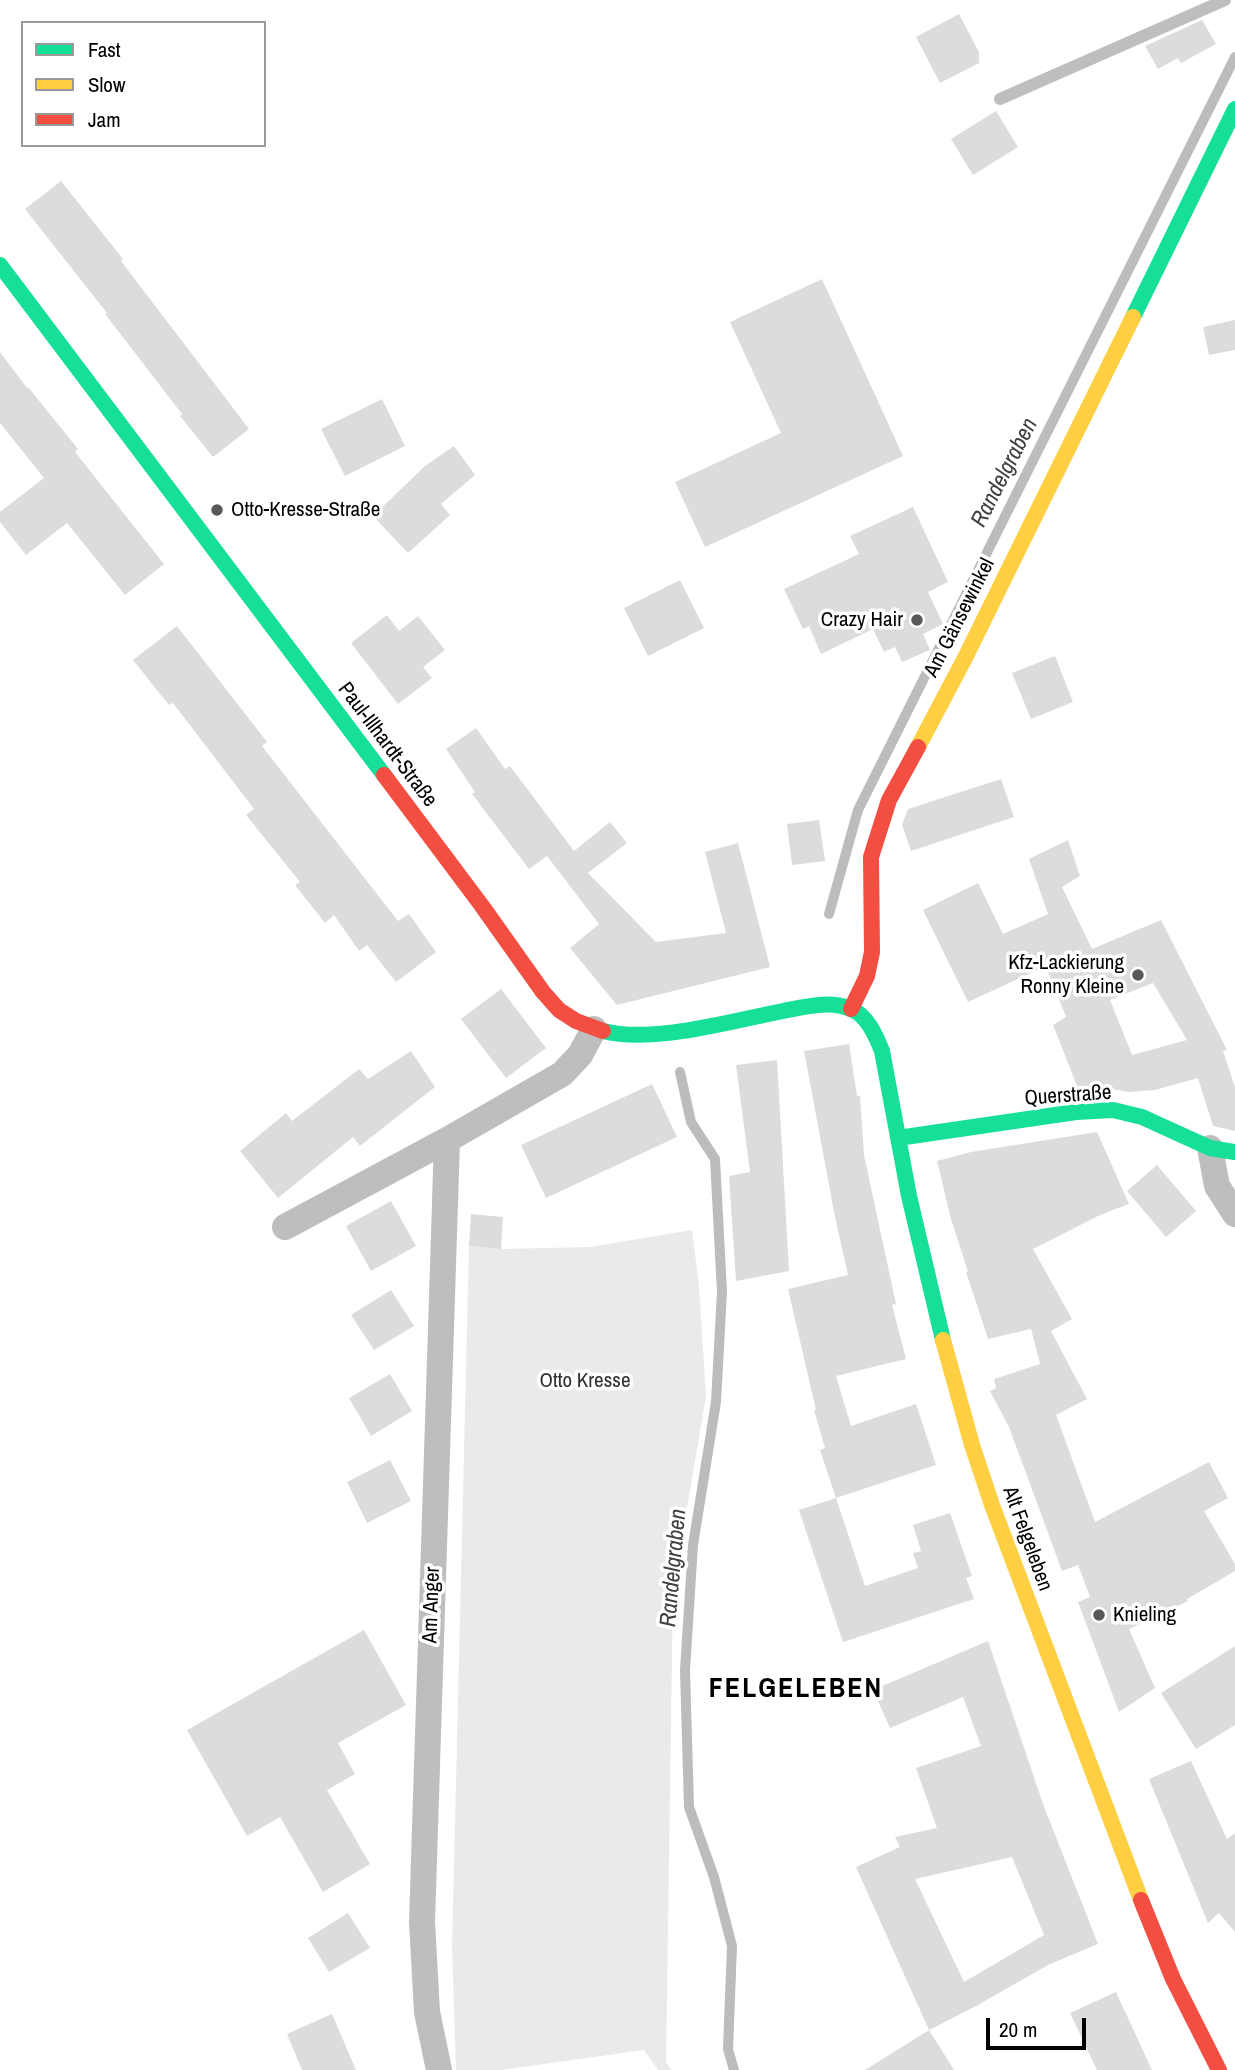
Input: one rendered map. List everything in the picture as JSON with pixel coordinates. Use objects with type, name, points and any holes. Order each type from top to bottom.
[{"type":"street","name":"Am Gänsewinkel","points":[[850,1009],[867,976],[872,952],[871,857],[878,827],[889,800],[966,656],[1235,109]]},
{"type":"street","name":"Paul-Illhardt-Straße","points":[[0,265],[559,1010],[594,1029],[618,1035],[641,1035],[677,1032],[823,1004],[850,1009]]},
{"type":"street","name":"Alt Felgeleben","points":[[850,1009],[869,1025],[883,1051],[909,1196],[954,1388],[992,1505],[1118,1844],[1173,1979],[1219,2070]]},
{"type":"street","points":[[285,1227],[447,1140],[562,1074],[580,1055],[594,1029]]},
{"type":"street","name":"Querstraße","points":[[898,1138],[1076,1112],[1113,1110],[1142,1116],[1223,1150]]},
{"type":"street","name":"Am Anger","points":[[439,2070],[427,2012],[422,1922],[447,1140]]},
{"type":"street","points":[[1223,1150],[1217,1186],[1235,1214]]},
{"type":"lane","points":[[1000,99],[1226,0]]},
{"type":"green space","name":"Otto Kresse","points":[[692,1230],[699,1286],[706,1396],[673,1591],[666,2063],[672,2070],[658,2070],[644,2050],[501,2070],[456,2070],[452,1946],[469,1246],[501,1249],[590,1247]]},
{"type":"building","points":[[959,14],[979,52],[979,63],[940,83],[916,37]]},
{"type":"building","points":[[1202,20],[1216,44],[1181,63],[1178,58],[1158,69],[1145,46]]},
{"type":"building","points":[[996,111],[1018,147],[973,175],[951,139]]},
{"type":"building","points":[[61,181],[123,259],[121,261],[249,429],[213,457],[180,416],[182,414],[105,314],[107,313],[25,209]]},
{"type":"building","points":[[822,279],[903,456],[705,547],[675,482],[781,433],[730,322]]},
{"type":"building","points":[[1235,320],[1235,350],[1209,355],[1203,327]]},
{"type":"building","points":[[0,352],[78,449],[75,452],[164,564],[125,595],[67,523],[26,555],[0,522],[0,512],[44,478],[0,423]]},
{"type":"building","points":[[382,399],[405,446],[345,476],[321,429]]},
{"type":"building","points":[[454,446],[475,475],[441,504],[450,515],[408,553],[373,516],[425,466]]},
{"type":"building","points":[[913,507],[948,582],[928,592],[943,624],[923,634],[930,650],[902,662],[895,647],[884,652],[873,629],[821,654],[809,626],[803,629],[784,589],[859,554],[850,536]]},
{"type":"building","points":[[680,580],[704,628],[648,656],[624,608]]},
{"type":"building","points":[[387,615],[399,631],[418,616],[445,650],[423,667],[432,678],[398,704],[351,643]]},
{"type":"building","points":[[177,626],[267,742],[262,746],[398,921],[409,914],[436,952],[396,982],[367,945],[359,951],[334,915],[325,923],[295,885],[300,882],[246,815],[254,809],[173,703],[169,705],[133,660]]},
{"type":"building","points":[[1055,656],[1073,702],[1031,719],[1012,673]]},
{"type":"building","points":[[476,728],[505,769],[510,766],[574,851],[610,822],[627,843],[588,873],[656,942],[726,933],[705,852],[738,843],[770,967],[617,1005],[570,948],[599,924],[547,856],[529,869],[472,794],[475,792],[446,749]]},
{"type":"building","points":[[1001,779],[1014,817],[911,851],[902,825],[908,809]]},
{"type":"building","points":[[819,820],[825,861],[792,865],[787,824]]},
{"type":"building","points":[[1068,840],[1080,876],[1062,887],[1092,949],[1161,920],[1227,1050],[1223,1051],[1235,1087],[1235,1131],[1213,1126],[1198,1078],[1155,1090],[1079,1091],[1053,1025],[1066,1017],[1046,966],[968,1002],[923,910],[978,883],[1003,934],[1048,914],[1029,859]],"holes":[[[1153,983],[1187,1040],[1132,1055],[1110,1000]]]},
{"type":"building","points":[[501,989],[546,1048],[506,1078],[461,1019]]},
{"type":"building","points":[[849,1044],[857,1096],[860,1096],[864,1155],[896,1304],[892,1305],[906,1359],[836,1376],[851,1426],[916,1404],[936,1465],[836,1498],[820,1450],[825,1448],[814,1410],[788,1289],[848,1275],[804,1051]]},
{"type":"building","points":[[411,1051],[435,1087],[360,1146],[353,1137],[278,1198],[240,1151],[286,1113],[292,1121],[359,1069],[368,1079]]},
{"type":"building","points":[[777,1060],[789,1271],[736,1281],[729,1176],[750,1172],[736,1065]]},
{"type":"building","points":[[652,1084],[677,1137],[546,1198],[521,1145]]},
{"type":"building","points":[[1097,1132],[1129,1204],[1100,1215],[1033,1249],[1072,1319],[1051,1331],[1087,1399],[1056,1415],[1095,1522],[1209,1462],[1228,1498],[1204,1511],[1235,1564],[1235,1571],[1187,1599],[1188,1601],[1129,1629],[1155,1688],[1119,1712],[1078,1602],[1090,1597],[1078,1565],[1062,1571],[1009,1427],[990,1391],[996,1388],[994,1379],[1040,1364],[1031,1329],[988,1339],[966,1272],[937,1161],[971,1152]]},
{"type":"building","points":[[1157,1165],[1196,1211],[1166,1237],[1127,1191]]},
{"type":"building","points":[[391,1201],[416,1246],[371,1271],[346,1226]]},
{"type":"building","points":[[471,1214],[503,1217],[501,1249],[469,1246]]},
{"type":"building","points":[[391,1290],[414,1326],[374,1350],[351,1315]]},
{"type":"building","points":[[390,1374],[412,1411],[371,1436],[349,1398]]},
{"type":"building","points":[[390,1460],[411,1501],[367,1523],[347,1482]]},
{"type":"building","points":[[836,1498],[865,1586],[918,1568],[913,1553],[921,1551],[913,1525],[950,1513],[972,1576],[966,1578],[974,1599],[843,1642],[799,1510]]},
{"type":"building","points":[[364,1630],[406,1705],[338,1743],[355,1774],[327,1790],[370,1864],[323,1892],[280,1817],[247,1836],[187,1730]]},
{"type":"building","points":[[988,1641],[1043,1804],[1098,1944],[1048,1965],[929,2030],[856,1867],[900,1847],[895,1837],[937,1828],[916,1768],[981,1746],[963,1697],[890,1728],[873,1690]],"holes":[[[1012,1857],[1044,1935],[964,1982],[915,1879]]]},
{"type":"building","points":[[1235,1646],[1235,1725],[1196,1749],[1161,1693]]},
{"type":"building","points":[[1191,1761],[1227,1839],[1235,1833],[1235,1932],[1219,1913],[1208,1923],[1149,1779]]},
{"type":"building","points":[[348,1913],[370,1948],[329,1972],[308,1938]]},
{"type":"building","points":[[1116,1992],[1152,2070],[1097,2070],[1070,2013]]},
{"type":"building","points":[[332,2014],[356,2070],[302,2070],[287,2034]]},
{"type":"building","points":[[929,2030],[954,2070],[865,2070]]},
{"type":"waterway","name":"Randelgraben","points":[[829,914],[858,810],[1235,57]]},
{"type":"waterway","name":"Randelgraben","points":[[680,1072],[691,1122],[715,1159],[722,1292],[716,1402],[693,1545],[685,1670],[689,1807],[714,1877],[732,1946],[728,2049],[734,2070]]},
{"type":"traffic: fast","points":[[1133,317],[1235,109]]},
{"type":"traffic: fast","points":[[0,265],[384,775]]},
{"type":"traffic: fast","points":[[603,1031],[645,1035],[668,1033],[817,1005],[843,1006],[862,1016],[882,1051],[909,1196],[943,1340]]},
{"type":"traffic: fast","points":[[898,1138],[1076,1112],[1113,1110],[1142,1117],[1210,1148],[1235,1152]]},
{"type":"traffic: slow","points":[[918,747],[966,656],[1133,317]]},
{"type":"traffic: slow","points":[[943,1340],[992,1505],[1141,1900]]},
{"type":"traffic: jam","points":[[851,1009],[867,976],[872,952],[871,857],[889,800],[918,747]]},
{"type":"traffic: jam","points":[[384,775],[543,992],[559,1010],[576,1021],[603,1031]]},
{"type":"traffic: jam","points":[[1141,1900],[1173,1979],[1219,2070]]},
{"type":"place","name":"Otto-Kresse-Straße","points":[[217,510]]},
{"type":"place","name":"Crazy Hair","points":[[917,620]]},
{"type":"place","name":"Kfz-Lackierung Ronny Kleine","points":[[1138,975]]},
{"type":"place","name":"Knieling","points":[[1099,1615]]},
{"type":"district","name":"FELGELEBEN","points":[[796,1689]]}]
